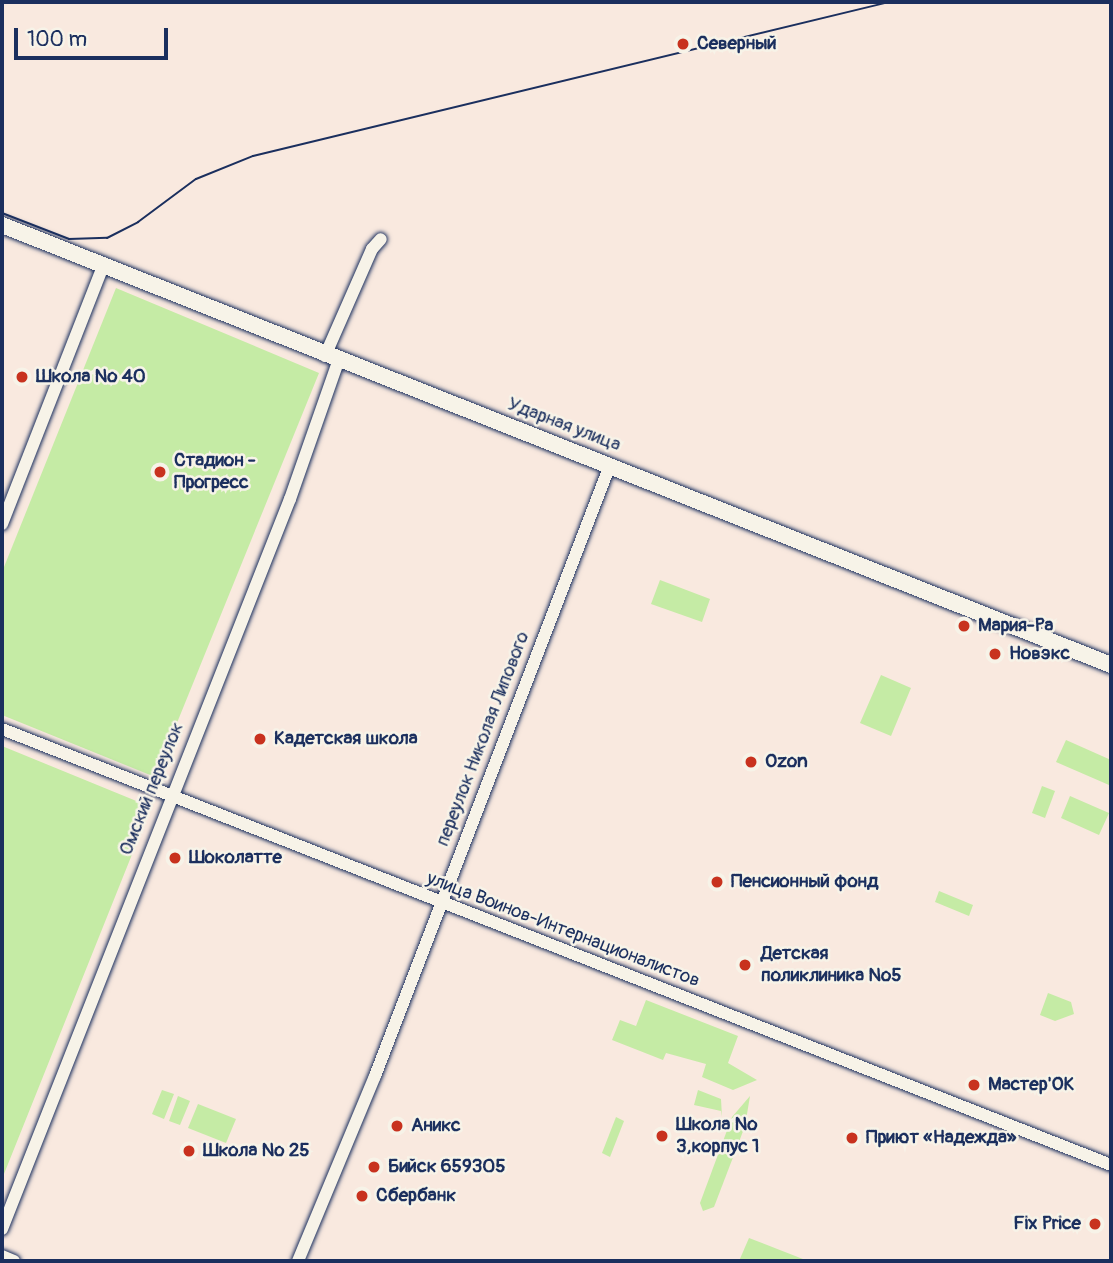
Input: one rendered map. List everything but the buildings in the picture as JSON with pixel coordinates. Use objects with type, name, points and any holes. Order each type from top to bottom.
[{"type":"street","name":"Ударная улица","points":[[2,225],[331,359],[610,465],[1111,665]]},
{"type":"street","name":"Омский переулок","points":[[2,1229],[170,795],[290,499],[331,359],[372,249],[381,239]]},
{"type":"street","points":[[2,524],[103,266]]},
{"type":"street","name":"переулок Николая Липового","points":[[298,1261],[610,465]]},
{"type":"street","name":"улица Воинов-Интернационалистов","points":[[2,729],[440,904],[1111,1165]]},
{"type":"street","points":[[2,1256],[14,1261]]},
{"type":"green space","name":"Стадион - Прогресс","points":[[116,288],[319,373],[155,777],[2,715],[2,572]]},
{"type":"green space","points":[[660,580],[710,599],[702,622],[651,604]]},
{"type":"green space","points":[[881,675],[911,688],[891,736],[860,723]]},
{"type":"green space","points":[[1066,740],[1111,760],[1109,785],[1056,762]]},
{"type":"green space","points":[[2,746],[151,807],[2,1179],[4,1035]]},
{"type":"green space","points":[[1042,786],[1055,791],[1045,818],[1032,813]]},
{"type":"green space","points":[[1070,796],[1109,813],[1099,835],[1061,818]]},
{"type":"green space","points":[[939,891],[973,905],[969,916],[935,902]]},
{"type":"green space","points":[[1048,993],[1071,1002],[1074,1014],[1055,1021],[1040,1015]]},
{"type":"green space","points":[[646,1000],[738,1036],[728,1063],[757,1080],[733,1090],[702,1077],[706,1064],[666,1053],[663,1060],[612,1040],[620,1020],[636,1026]]},
{"type":"green space","points":[[162,1090],[174,1094],[164,1119],[152,1114]]},
{"type":"green space","points":[[698,1090],[721,1099],[722,1117],[721,1111],[694,1105]]},
{"type":"green space","points":[[178,1096],[190,1101],[180,1125],[169,1121]]},
{"type":"green space","points":[[750,1096],[745,1126],[714,1207],[703,1211],[700,1203],[732,1117]]},
{"type":"green space","points":[[198,1104],[236,1119],[226,1143],[188,1128]]},
{"type":"green space","points":[[616,1117],[624,1121],[610,1157],[602,1153]]},
{"type":"green space","points":[[749,1238],[808,1261],[739,1261]]},
{"type":"tram line","points":[[2,213],[69,239],[107,238],[138,222],[196,179],[253,156],[889,2]]},
{"type":"place","name":"Северный","points":[[683,44]]},
{"type":"place","name":"Школа № 40","points":[[22,377]]},
{"type":"place","name":"Стадион - Прогресс","points":[[160,472]]},
{"type":"place","name":"Мария-Ра","points":[[964,626]]},
{"type":"place","name":"Новэкс","points":[[995,654]]},
{"type":"place","name":"Кадетская школа","points":[[260,739]]},
{"type":"place","name":"Ozon","points":[[751,762]]},
{"type":"place","name":"Шоколатте","points":[[175,858]]},
{"type":"place","name":"Пенсионный фонд","points":[[717,882]]},
{"type":"place","name":"Детская поликлиника №5","points":[[745,965]]},
{"type":"place","name":"Мастер'ОК","points":[[974,1085]]},
{"type":"place","name":"Аникс","points":[[397,1126]]},
{"type":"place","name":"Школа № 3,корпус 1","points":[[662,1136]]},
{"type":"place","name":"Приют «Надежда»","points":[[852,1138]]},
{"type":"place","name":"Школа № 25","points":[[189,1151]]},
{"type":"place","name":"Бийск 659305","points":[[374,1167]]},
{"type":"place","name":"Сбербанк","points":[[362,1196]]},
{"type":"place","name":"Fix Price","points":[[1095,1224]]}]
